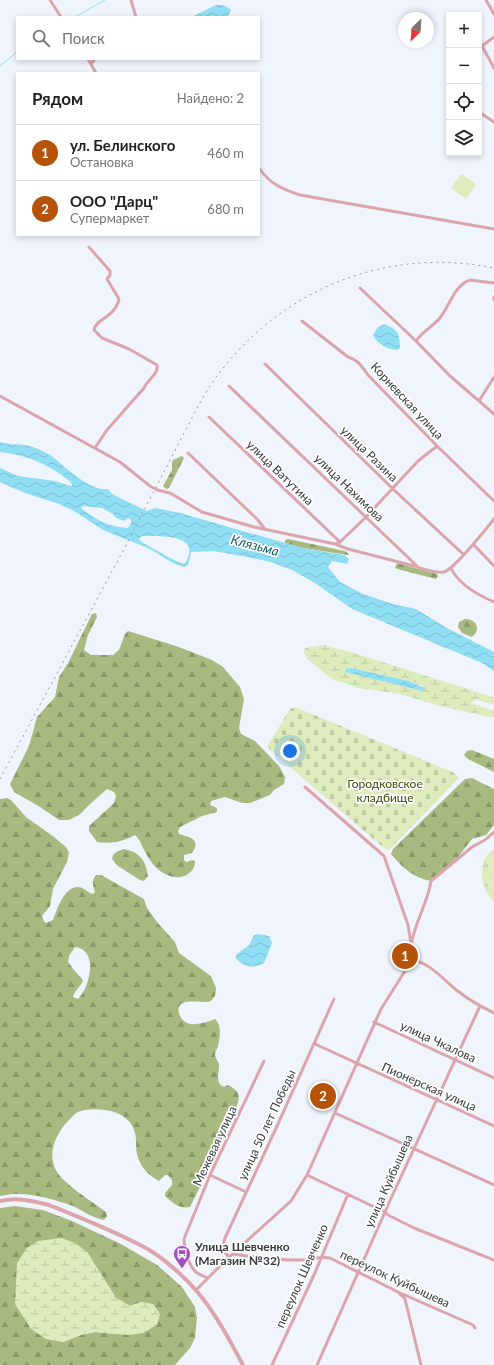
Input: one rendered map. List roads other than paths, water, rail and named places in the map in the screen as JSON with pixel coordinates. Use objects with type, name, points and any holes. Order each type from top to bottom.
[{"type":"street","points":[[50,0],[60,16]]},
{"type":"street","points":[[131,0],[136,16]]},
{"type":"street","points":[[486,0],[494,14]]},
{"type":"street","points":[[494,37],[482,46],[494,68]]},
{"type":"street","points":[[89,60],[95,72]]},
{"type":"street","points":[[91,64],[94,60]]},
{"type":"street","points":[[482,114],[494,122]]},
{"type":"street","points":[[260,169],[270,180],[282,189],[300,195],[494,229]]},
{"type":"street","points":[[89,247],[110,271],[110,275],[107,279],[119,299],[117,308],[96,323],[94,330],[102,338],[129,349],[157,365],[158,368],[144,388],[108,430],[95,448]]},
{"type":"street","points":[[416,341],[421,334],[438,320],[457,291],[466,281],[470,280],[494,283]]},
{"type":"street","points":[[360,288],[416,341],[449,375],[494,414]]},
{"type":"street","name":"Корневская улица","points":[[302,321],[348,356],[360,363],[368,375],[437,446],[494,501]]},
{"type":"street","name":"улица Разина","points":[[265,364],[393,489],[463,554]]},
{"type":"street","points":[[479,401],[494,377]]},
{"type":"street","name":"улица Нахимова","points":[[230,386],[419,568]]},
{"type":"street","points":[[0,396],[120,462],[157,490],[170,493],[202,512],[266,530],[335,544],[348,549],[419,568],[443,572],[451,568],[494,519]]},
{"type":"street","name":"улица Ватутина","points":[[209,417],[340,542]]},
{"type":"street","points":[[335,544],[340,542],[366,517],[418,461],[437,446]]},
{"type":"street","points":[[188,453],[257,519],[266,530]]},
{"type":"street","points":[[473,544],[494,565]]},
{"type":"street","points":[[451,568],[461,581],[480,596],[494,602]]},
{"type":"street","points":[[305,787],[384,856],[408,925],[414,960]]},
{"type":"street","points":[[412,942],[413,934],[428,895],[431,881],[472,847],[485,840],[494,832]]},
{"type":"street","points":[[414,960],[424,963],[459,992],[480,1006],[494,1013]]},
{"type":"street","points":[[196,1290],[229,1257],[291,1202],[307,1174],[374,1022],[410,963],[414,960]]},
{"type":"street","name":"улица 50 лет Победы","points":[[229,1257],[222,1250],[223,1243],[315,1044],[334,999]]},
{"type":"street","name":"улица Куйбышева","points":[[317,1365],[414,1148],[480,1006]]},
{"type":"street","name":"улица Чкалова","points":[[374,1022],[494,1078]]},
{"type":"street","name":"Пионерская улица","points":[[315,1044],[494,1126]]},
{"type":"street","name":"Межевая улица","points":[[208,1278],[194,1270],[184,1245],[184,1239],[210,1175],[264,1061]]},
{"type":"street","points":[[335,1112],[494,1185]]},
{"type":"street","points":[[307,1174],[385,1212],[414,1228],[494,1260]]},
{"type":"street","points":[[210,1175],[246,1192]]},
{"type":"street","name":"переулок Шевченко","points":[[272,1365],[322,1256],[348,1194]]},
{"type":"street","points":[[0,1201],[20,1200],[49,1205],[145,1248],[173,1268],[196,1290],[221,1325],[243,1365]]},
{"type":"street","name":"переулок Куйбышева","points":[[233,1254],[262,1258],[296,1260],[322,1256],[330,1258],[359,1271],[398,1292],[473,1325],[475,1328]]},
{"type":"street","points":[[398,1292],[405,1299],[421,1365]]},
{"type":"water","points":[[216,5],[228,7],[231,10],[228,16],[193,16]]},
{"type":"water","points":[[384,324],[393,328],[398,335],[400,348],[397,350],[384,346],[373,336],[377,328]]},
{"type":"water","name":"Клязьма","points":[[0,442],[28,446],[47,453],[86,483],[101,489],[108,489],[112,494],[147,511],[156,508],[180,513],[303,548],[344,555],[349,559],[347,564],[332,561],[328,567],[340,582],[363,594],[393,604],[416,609],[445,627],[494,652],[494,671],[482,663],[352,609],[315,583],[292,570],[271,562],[213,551],[191,552],[188,565],[183,567],[173,563],[150,549],[103,530],[74,511],[0,482],[0,468],[18,476],[55,481],[72,486],[72,484],[57,472],[37,461],[23,456],[0,452]],"holes":[[[83,506],[102,508],[113,514],[116,518],[124,521],[128,518],[131,520],[131,523],[128,528],[109,524],[86,512],[81,508]],[[142,536],[164,536],[186,543],[189,547],[187,560],[183,564],[168,557],[142,542],[139,539]]]},
{"type":"water","points":[[351,668],[409,681],[425,688],[422,691],[345,672],[346,669]]},
{"type":"water","points":[[259,934],[269,936],[272,943],[264,963],[257,966],[245,965],[236,958],[236,955],[249,945],[254,935]]},
{"type":"waterway","points":[[77,16],[105,0]]},
{"type":"waterway","points":[[0,66],[16,53]]},
{"type":"railway","points":[[0,779],[123,551],[202,399],[212,382],[250,339],[279,314],[311,295],[345,279],[380,269],[418,263],[455,263],[494,268]]},
{"type":"place","name":"ул. Белинского","points":[[405,956]]},
{"type":"place","name":"ООО \"Дарц\"","points":[[323,1096]]},
{"type":"place","name":"Улица Шевченко (Магазин №32)","points":[[182,1269]]},
{"type":"park label","name":"Городковское кладбище","points":[[385,791]]}]
